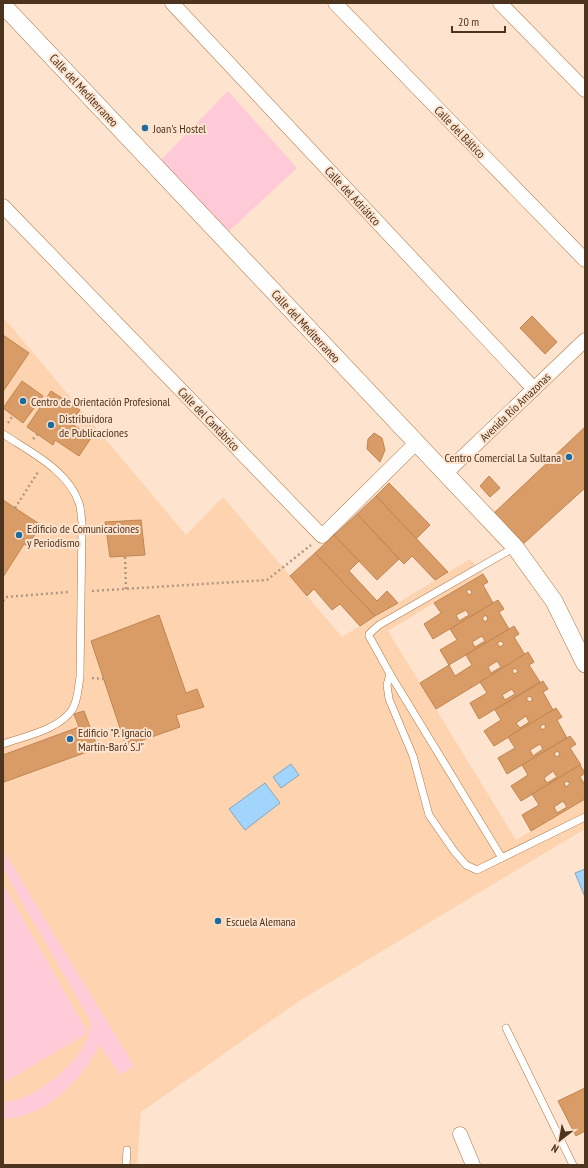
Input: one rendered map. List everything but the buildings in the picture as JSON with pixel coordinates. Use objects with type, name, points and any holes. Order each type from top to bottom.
[{"type":"street","name":"Calle del Adriático","points":[[172,3],[534,389]]},
{"type":"street","name":"Calle del Báltico","points":[[335,3],[585,260]]},
{"type":"street","points":[[500,3],[585,90]]},
{"type":"street","name":"Calle del Mediterraneo","points":[[3,5],[515,547],[554,601],[585,664]]},
{"type":"street","name":"Calle del Cantábrico","points":[[3,206],[322,536]]},
{"type":"street","name":"Avenida Río Amazonas","points":[[446,473],[585,340]]},
{"type":"street","points":[[322,536],[416,442]]},
{"type":"street","points":[[460,1134],[473,1165]]},
{"type":"lane","points":[[3,434],[45,461],[67,482],[79,503],[82,522],[80,677],[76,700],[72,709],[65,718],[53,726],[3,744]]},
{"type":"lane","points":[[502,858],[390,674],[369,638],[369,634],[374,628],[515,547]]},
{"type":"lane","points":[[390,674],[387,685],[389,699],[413,756],[428,814],[454,851],[472,868],[478,870],[585,817]]},
{"type":"lane","points":[[506,1028],[574,1165]]},
{"type":"lane","points":[[126,1165],[127,1150]]},
{"type":"path","points":[[15,508],[45,461]]},
{"type":"path","points":[[3,601],[6,596],[267,580],[322,536]]},
{"type":"path","points":[[125,557],[126,589]]},
{"type":"shaded area","points":[[228,91],[297,168],[226,234],[158,163]]},
{"type":"shaded area","name":"Escuela Alemana","points":[[3,317],[186,535],[223,497],[342,637],[470,559],[483,573],[388,631],[516,840],[585,799],[585,829],[299,1001],[141,1112],[137,1165],[3,1165]]},
{"type":"shaded area","points":[[3,850],[134,1066],[120,1075],[100,1045],[83,1071],[60,1095],[34,1112],[19,1117],[3,1119],[3,1102],[14,1101],[39,1090],[72,1062],[80,1052],[87,1039],[90,1031],[90,1020],[3,869]]},
{"type":"shaded area","points":[[3,884],[88,1033],[3,1083]]},
{"type":"water","points":[[291,764],[299,775],[281,788],[273,777]]},
{"type":"water","points":[[265,783],[280,803],[245,830],[229,809]]},
{"type":"water","points":[[585,869],[585,897],[575,873]]},
{"type":"place","name":"Joan's Hostel","points":[[145,128]]},
{"type":"place","name":"Centro de Orientación Profesional","points":[[23,401]]},
{"type":"place","name":"Distribuidora de Publicaciones","points":[[51,425]]},
{"type":"place","name":"Centro Comercial La Sultana","points":[[569,457]]},
{"type":"place","name":"Edificio de Comunicaciones y Periodismo","points":[[19,535]]},
{"type":"place","name":"Edificio \"P. Ignacio Martín-Baró S.J\"","points":[[70,739]]},
{"type":"place","name":"Escuela Alemana","points":[[218,921]]}]
